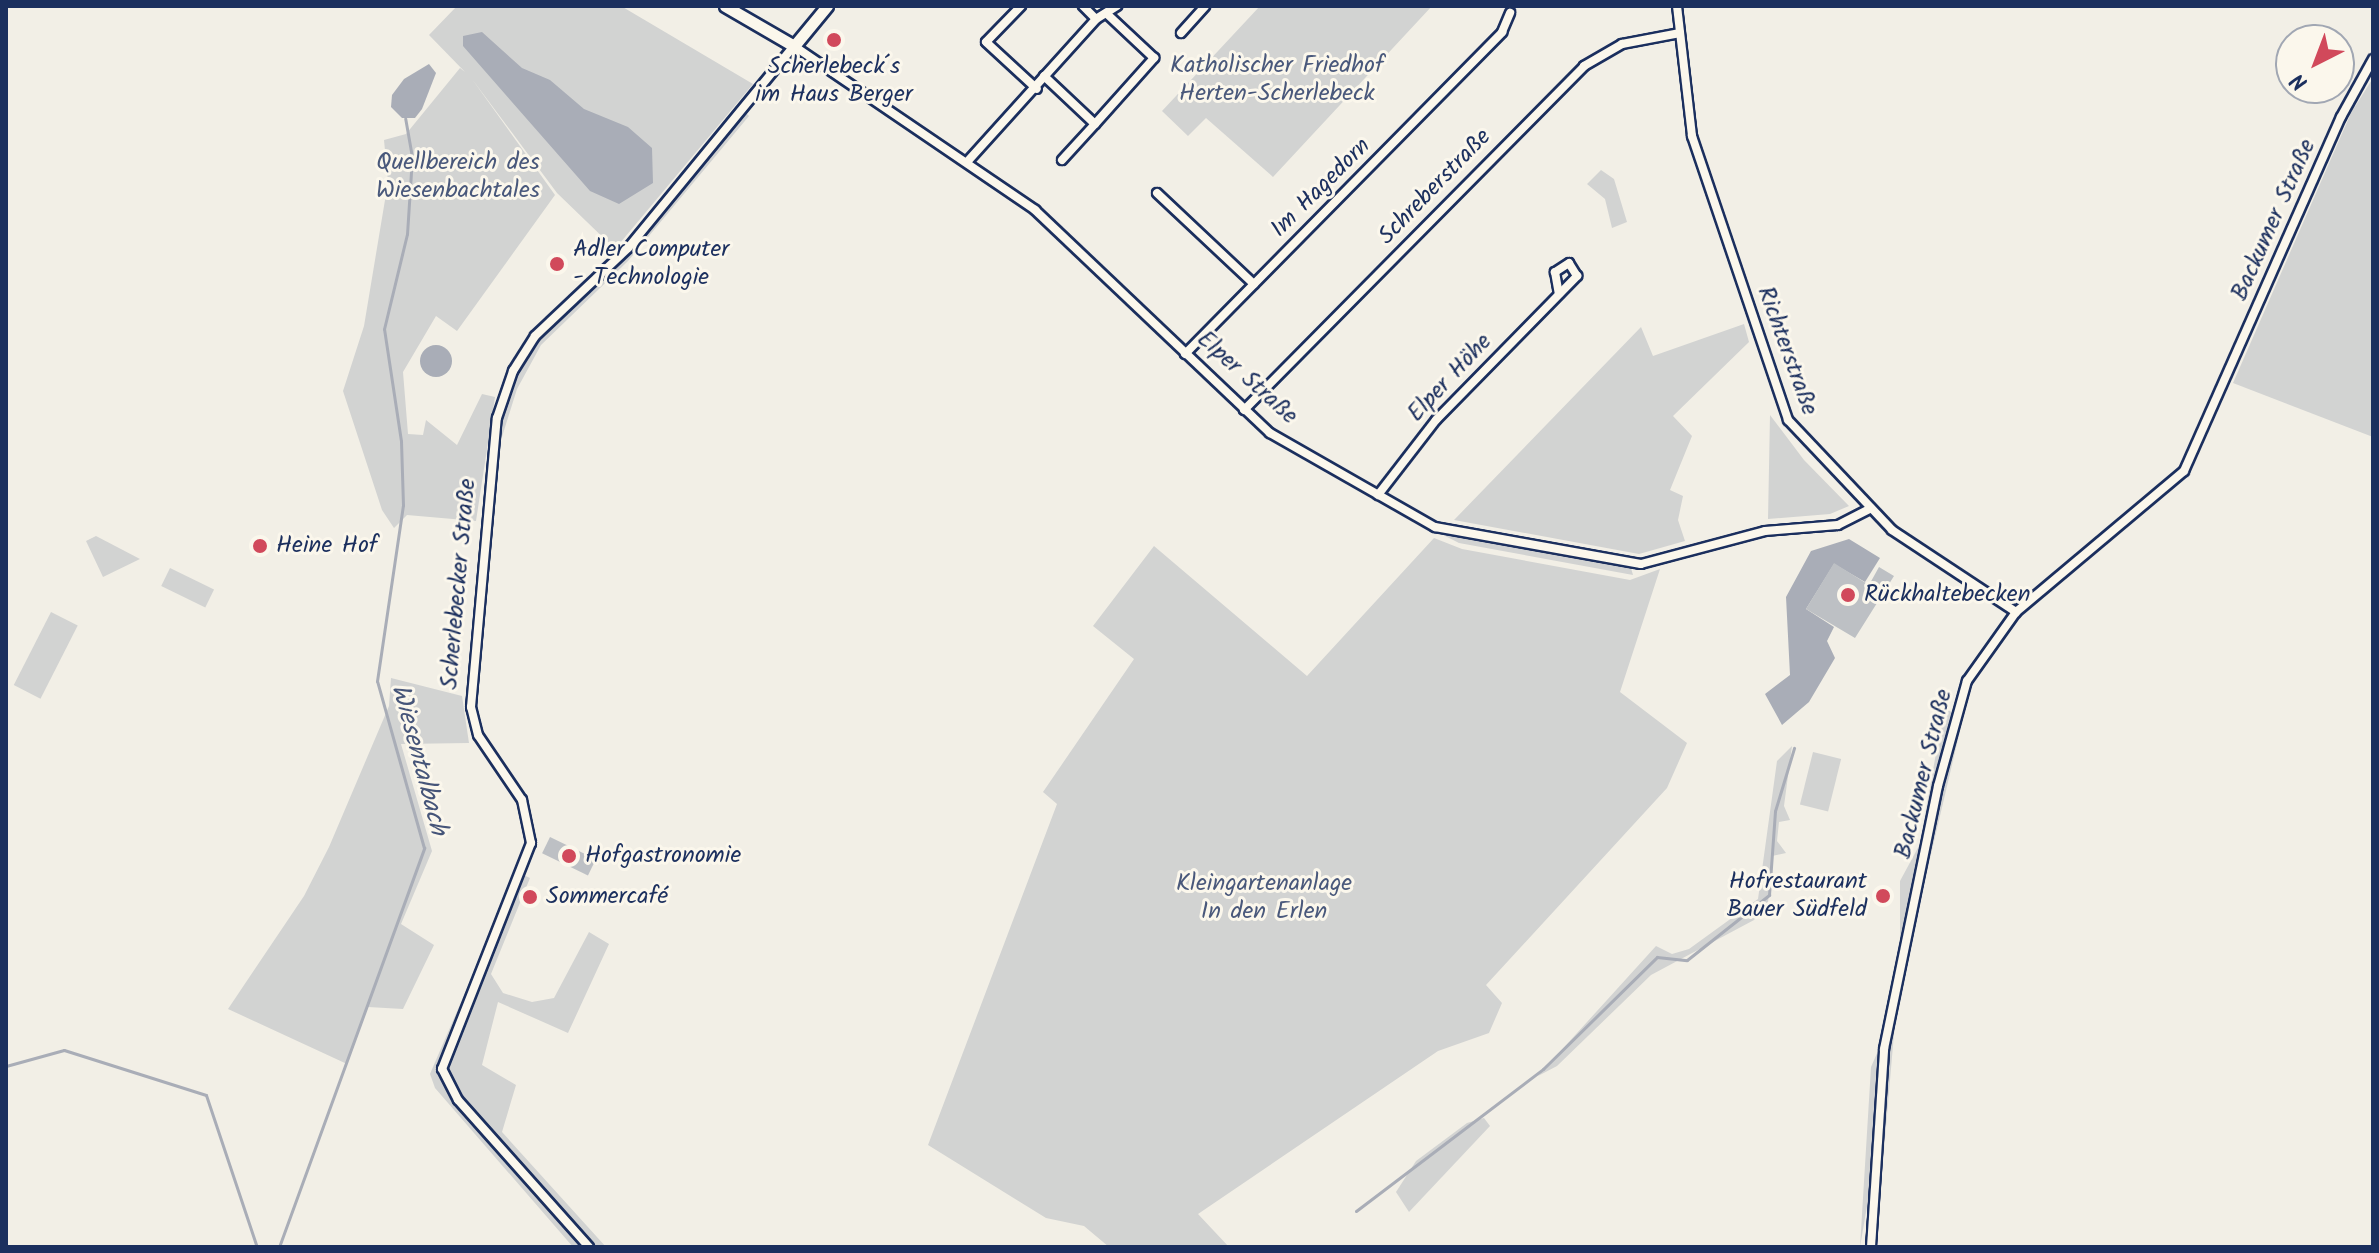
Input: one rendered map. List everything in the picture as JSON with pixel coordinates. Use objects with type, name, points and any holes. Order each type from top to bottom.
[{"type":"street","name":"Elper Straße","points":[[725,6],[794,46],[1035,210],[1270,433],[1448,532],[1641,564],[1765,531],[1838,525],[1869,509]]},
{"type":"street","name":"Scherlebecker Straße","points":[[589,1247],[458,1100],[442,1069],[531,843],[522,800],[478,735],[471,707],[493,439],[507,384],[535,336],[628,248],[827,6]]},
{"type":"street","points":[[1021,6],[986,42],[1037,89]]},
{"type":"street","points":[[1083,6],[1096,19]]},
{"type":"street","points":[[967,162],[1037,89],[1044,76],[1096,19],[1108,15],[1117,6]]},
{"type":"street","points":[[1181,33],[1205,6]]},
{"type":"street","name":"Richterstraße","points":[[1677,6],[1692,136],[1783,408],[1798,435],[1869,509],[2016,612]]},
{"type":"street","name":"Im Hagedorn","points":[[1185,354],[1502,32],[1510,13]]},
{"type":"street","points":[[1062,160],[1154,58],[1108,15]]},
{"type":"street","name":"Schreberstraße","points":[[1244,410],[1584,66],[1622,44],[1680,33]]},
{"type":"street","name":"Backumer Straße","points":[[1871,1247],[1884,1049],[1946,751],[1967,681],[2016,612],[2184,471],[2341,117],[2373,59]]},
{"type":"street","points":[[1044,76],[1095,124]]},
{"type":"street","points":[[1157,193],[1254,284]]},
{"type":"street","name":"Elper Höhe","points":[[1378,495],[1436,420],[1559,294]]},
{"type":"green space","name":"Quellbereich des Wiesenbachtales","points":[[457,6],[621,6],[753,84],[615,249],[557,193],[472,79],[555,195],[457,331],[436,316],[403,372],[408,434],[423,435],[426,420],[457,445],[482,394],[495,397],[476,521],[407,515],[394,528],[382,510],[343,391],[364,326],[388,182],[384,140],[406,134],[460,68],[465,72],[429,35]]},
{"type":"green space","name":"Katholischer Friedhof Herten-Scherlebeck","points":[[1260,6],[1432,6],[1273,177],[1206,118],[1188,136],[1162,111]]},
{"type":"green space","points":[[2373,78],[2373,437],[2233,383],[2351,113]]},
{"type":"green space","points":[[745,112],[749,116],[628,261],[541,345],[517,389],[501,440],[502,411],[532,346],[620,262]]},
{"type":"green space","points":[[1601,170],[1614,179],[1627,222],[1612,228],[1605,199],[1587,184]]},
{"type":"green space","points":[[1744,324],[1749,342],[1673,416],[1692,436],[1670,490],[1683,496],[1678,520],[1685,541],[1639,554],[1454,520],[1641,327],[1653,356]]},
{"type":"green space","points":[[1770,415],[1804,460],[1849,506],[1830,514],[1768,519]]},
{"type":"green space","points":[[1436,531],[1631,568],[1633,575],[1459,543]]},
{"type":"green space","points":[[96,536],[140,559],[103,577],[86,541]]},
{"type":"green space","name":"Kleingartenanlage In den Erlen","points":[[1434,538],[1462,549],[1630,580],[1660,569],[1620,692],[1687,743],[1667,788],[1486,985],[1502,1003],[1489,1033],[1438,1051],[1198,1214],[1229,1247],[1109,1247],[1084,1226],[1046,1218],[928,1145],[1057,804],[1043,792],[1134,659],[1093,626],[1154,546],[1307,676]]},
{"type":"green space","points":[[170,568],[214,589],[205,607],[161,586]]},
{"type":"green space","points":[[51,612],[78,626],[41,699],[14,685]]},
{"type":"green space","points":[[391,678],[462,696],[469,743],[401,744],[432,851],[401,924],[434,945],[403,1009],[368,1007],[347,1064],[228,1009],[304,896],[329,847],[389,706]]},
{"type":"green space","points":[[1944,708],[1963,718],[1897,999],[1882,1173],[1871,1183],[1860,1247],[1871,1067],[1882,1042],[1900,943],[1900,881],[1920,844]]},
{"type":"green space","points":[[1792,746],[1784,806],[1790,820],[1779,822],[1777,841],[1786,853],[1772,856],[1768,903],[1754,920],[1651,975],[1557,1066],[1538,1076],[1656,946],[1672,954],[1689,949],[1758,899],[1777,761]]},
{"type":"green space","points":[[1813,752],[1841,759],[1828,811],[1800,804]]},
{"type":"green space","points":[[517,872],[530,878],[491,974],[503,993],[532,1002],[554,998],[589,932],[609,944],[568,1033],[498,1002],[482,1065],[516,1085],[502,1132],[606,1247],[573,1247],[435,1088],[430,1074]]},
{"type":"green space","points":[[1484,1118],[1490,1126],[1409,1212],[1396,1192],[1416,1161],[1467,1123]]},
{"type":"shaded area","points":[[482,32],[522,68],[550,80],[584,109],[628,127],[652,148],[653,183],[619,204],[590,191],[463,46],[463,36]]},
{"type":"shaded area","points":[[429,64],[436,73],[422,109],[415,118],[402,118],[391,107],[392,95],[404,79]]},
{"type":"shaded area","points":[[436,345],[448,349],[452,361],[448,373],[436,377],[424,373],[420,361],[424,349]]},
{"type":"shaded area","points":[[1849,539],[1880,558],[1865,582],[1834,564],[1806,609],[1834,627],[1827,641],[1835,658],[1809,702],[1782,725],[1765,694],[1790,675],[1786,597],[1811,551]]},
{"type":"building","name":"Rückhaltebecken","points":[[1834,563],[1869,585],[1879,567],[1894,576],[1855,638],[1806,609]]},
{"type":"building","name":"Hofgastronomie","points":[[550,837],[596,859],[588,876],[542,853]]},
{"type":"waterway","name":"Wiesentalbach","points":[[279,1247],[424,848],[377,681],[403,505],[401,441],[384,329],[407,234],[412,157],[405,119]]},
{"type":"waterway","points":[[1356,1211],[1543,1069],[1657,957],[1687,960],[1769,895],[1775,811],[1794,748]]},
{"type":"waterway","points":[[6,1066],[64,1050],[206,1095],[257,1247]]},
{"type":"place","name":"Scherlebeck´s im Haus Berger","points":[[834,40]]},
{"type":"place","name":"Adler Computer - Technologie","points":[[557,264]]},
{"type":"place","name":"Heine Hof","points":[[260,546]]},
{"type":"place","name":"Rückhaltebecken","points":[[1848,595]]},
{"type":"place","name":"Hofgastronomie","points":[[569,856]]},
{"type":"place","name":"Hofrestaurant Bauer Südfeld","points":[[1883,896]]},
{"type":"place","name":"Sommercafé","points":[[530,897]]}]
